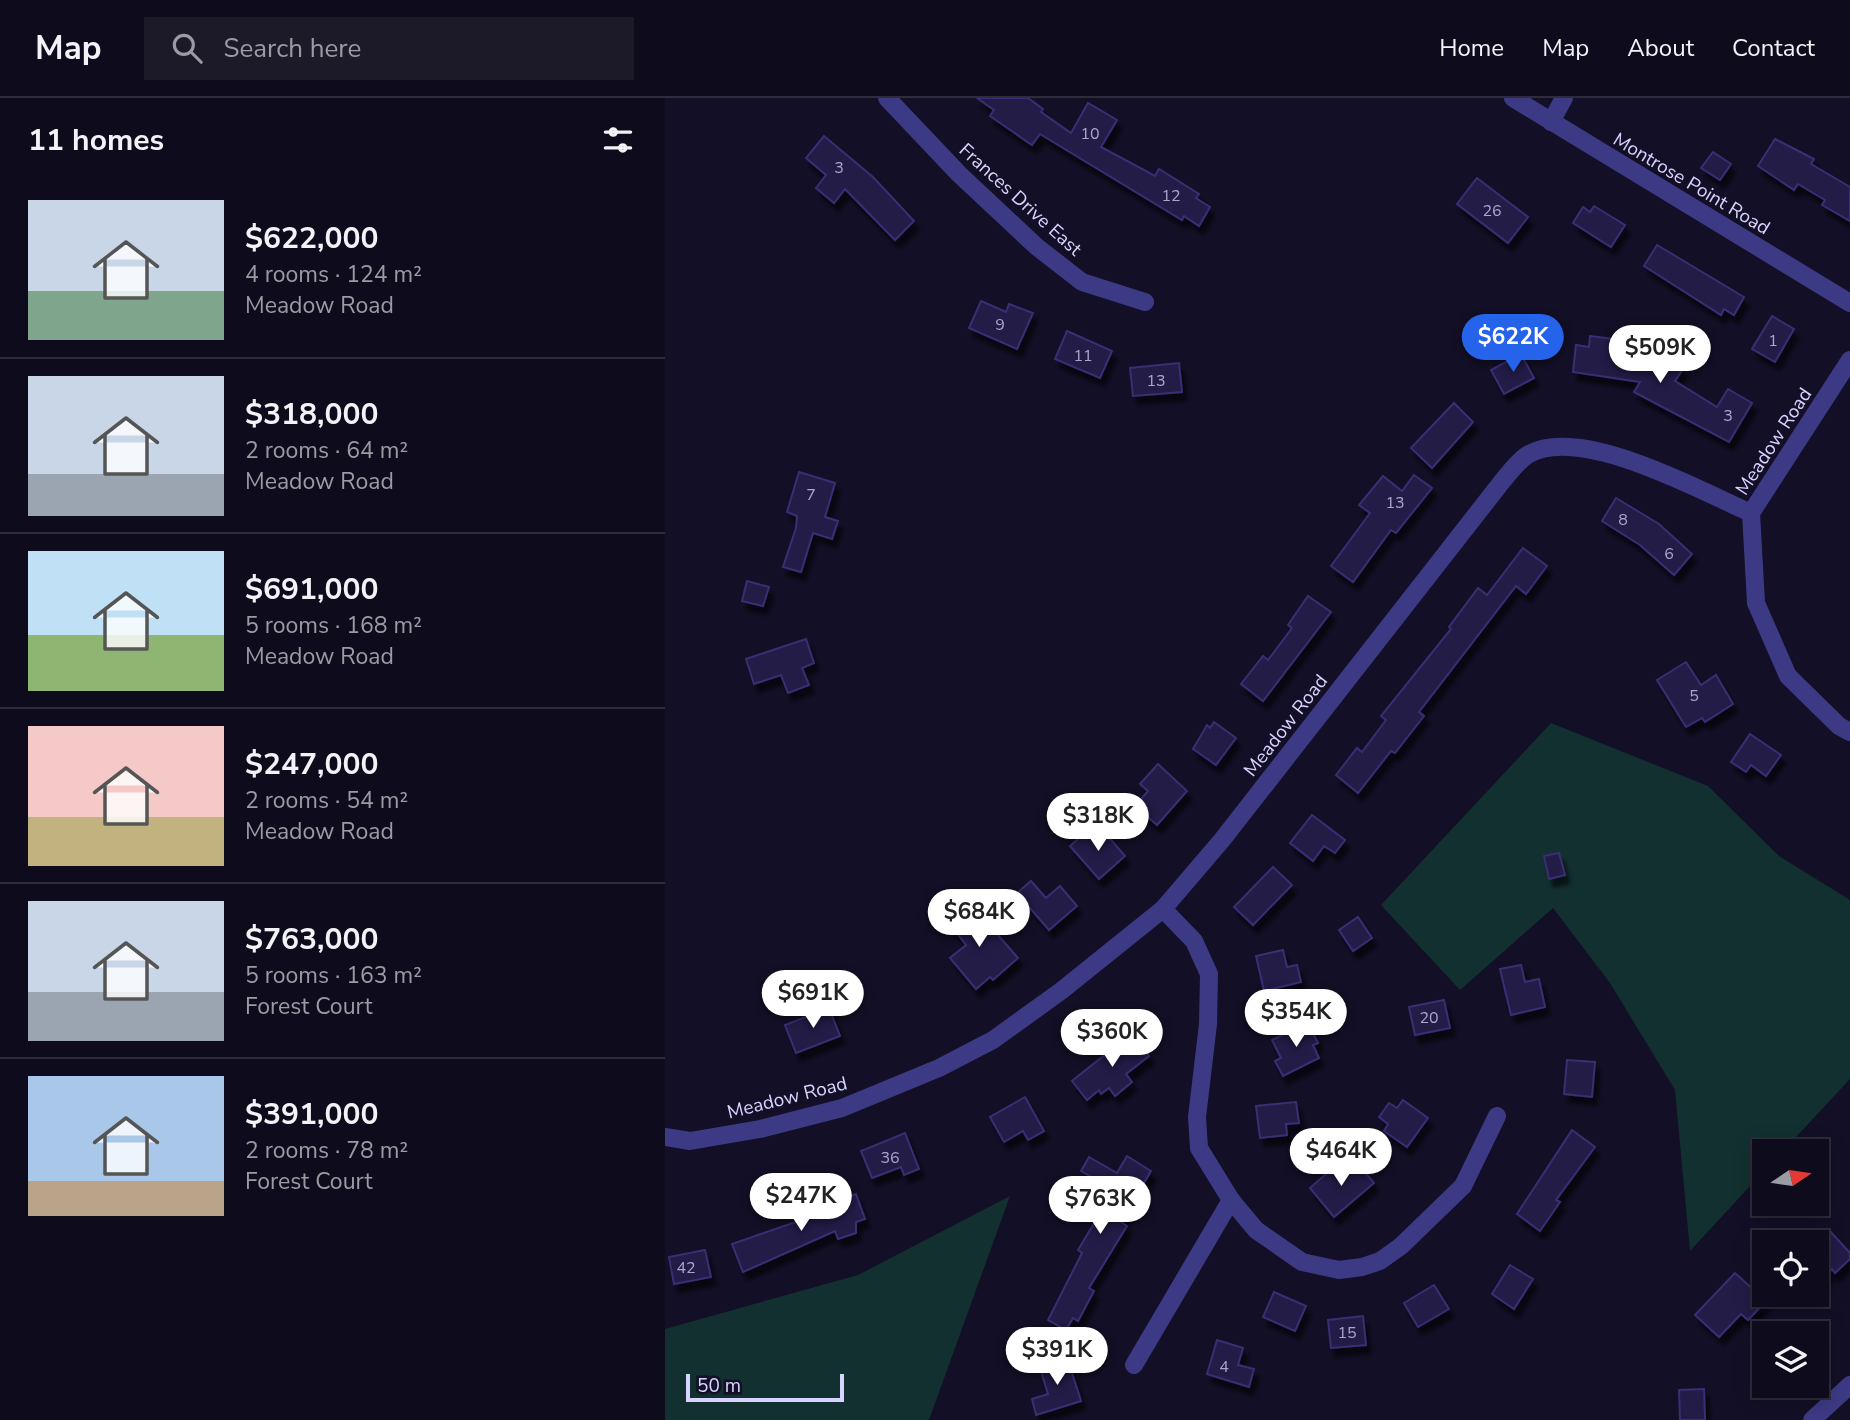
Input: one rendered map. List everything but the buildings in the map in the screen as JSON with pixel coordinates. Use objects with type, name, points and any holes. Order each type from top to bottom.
[{"type":"street","name":"Frances Drive East","points":[[887,98],[960,174],[1037,247],[1082,282],[1145,302]]},
{"type":"street","name":"Montrose Point Road","points":[[1513,98],[1850,303]]},
{"type":"street","points":[[1551,122],[1564,98]]},
{"type":"street","name":"Meadow Road","points":[[665,1137],[690,1141],[760,1129],[842,1108],[939,1068],[1004,1032],[1061,991],[1163,909],[1222,840],[1486,502],[1528,454],[1552,449],[1578,448],[1638,462],[1751,513],[1850,360]]},
{"type":"street","points":[[1751,513],[1756,603],[1783,664],[1789,676],[1839,726],[1850,732]]},
{"type":"street","points":[[1163,909],[1194,941],[1209,974],[1198,1116],[1199,1148],[1231,1200],[1256,1230],[1302,1262],[1339,1270],[1380,1261],[1401,1246],[1463,1186],[1497,1116]]},
{"type":"street","points":[[1134,1365],[1231,1200]]},
{"type":"street","points":[[1812,1420],[1850,1385]]},
{"type":"green space","points":[[1551,723],[1708,786],[1779,856],[1850,900],[1850,1079],[1794,1139],[1752,1139],[1752,1184],[1690,1251],[1675,1090],[1610,983],[1553,908],[1460,990],[1381,905]]},
{"type":"green space","points":[[1010,1196],[929,1420],[665,1420],[665,1329],[858,1275]]}]
